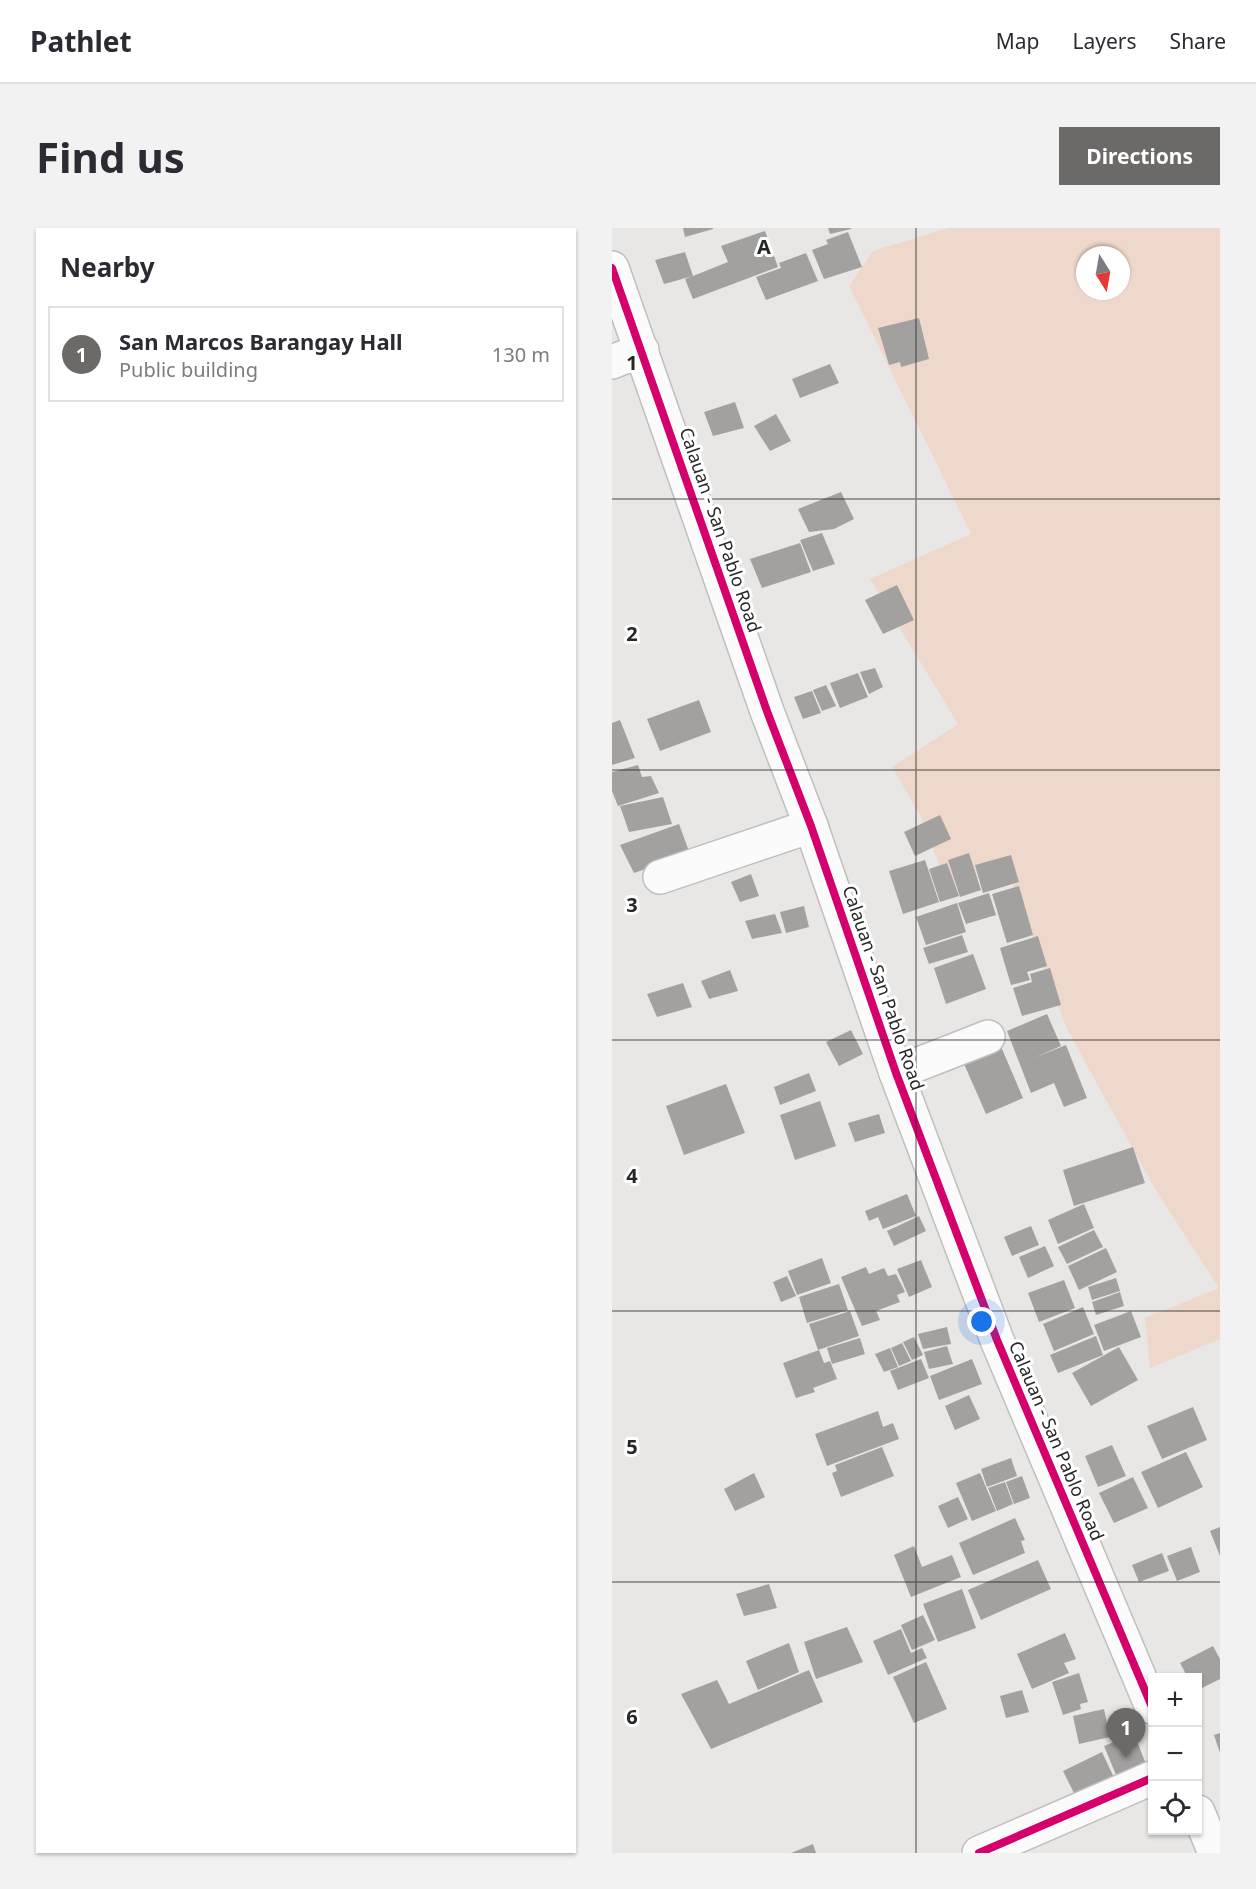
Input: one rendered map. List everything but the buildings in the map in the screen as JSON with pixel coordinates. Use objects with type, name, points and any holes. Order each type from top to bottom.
[{"type":"main road","name":"Calauan - San Pablo Road","points":[[612,268],[768,714],[811,826],[896,1073],[997,1340],[1148,1698]]},
{"type":"main road","points":[[612,362],[642,350]]},
{"type":"main road","points":[[660,877],[811,826]]},
{"type":"main road","points":[[896,1073],[988,1037]]},
{"type":"main road","points":[[979,1853],[1148,1780]]},
{"type":"main road","points":[[1202,1823],[1215,1853]]},
{"type":"shaded area","points":[[948,228],[1220,228],[1220,1339],[1150,1368],[1145,1318],[1219,1288],[1155,1189],[1067,1029],[1008,872],[947,885],[921,817],[892,767],[958,724],[870,579],[971,534],[849,286],[873,251]]},
{"type":"cycle path","points":[[612,268],[768,714],[811,826],[896,1073],[997,1340],[1148,1698]]},
{"type":"cycle path","points":[[979,1853],[1148,1780]]},
{"type":"place","name":"San Marcos Barangay Hall","points":[[1126,1758]]}]
